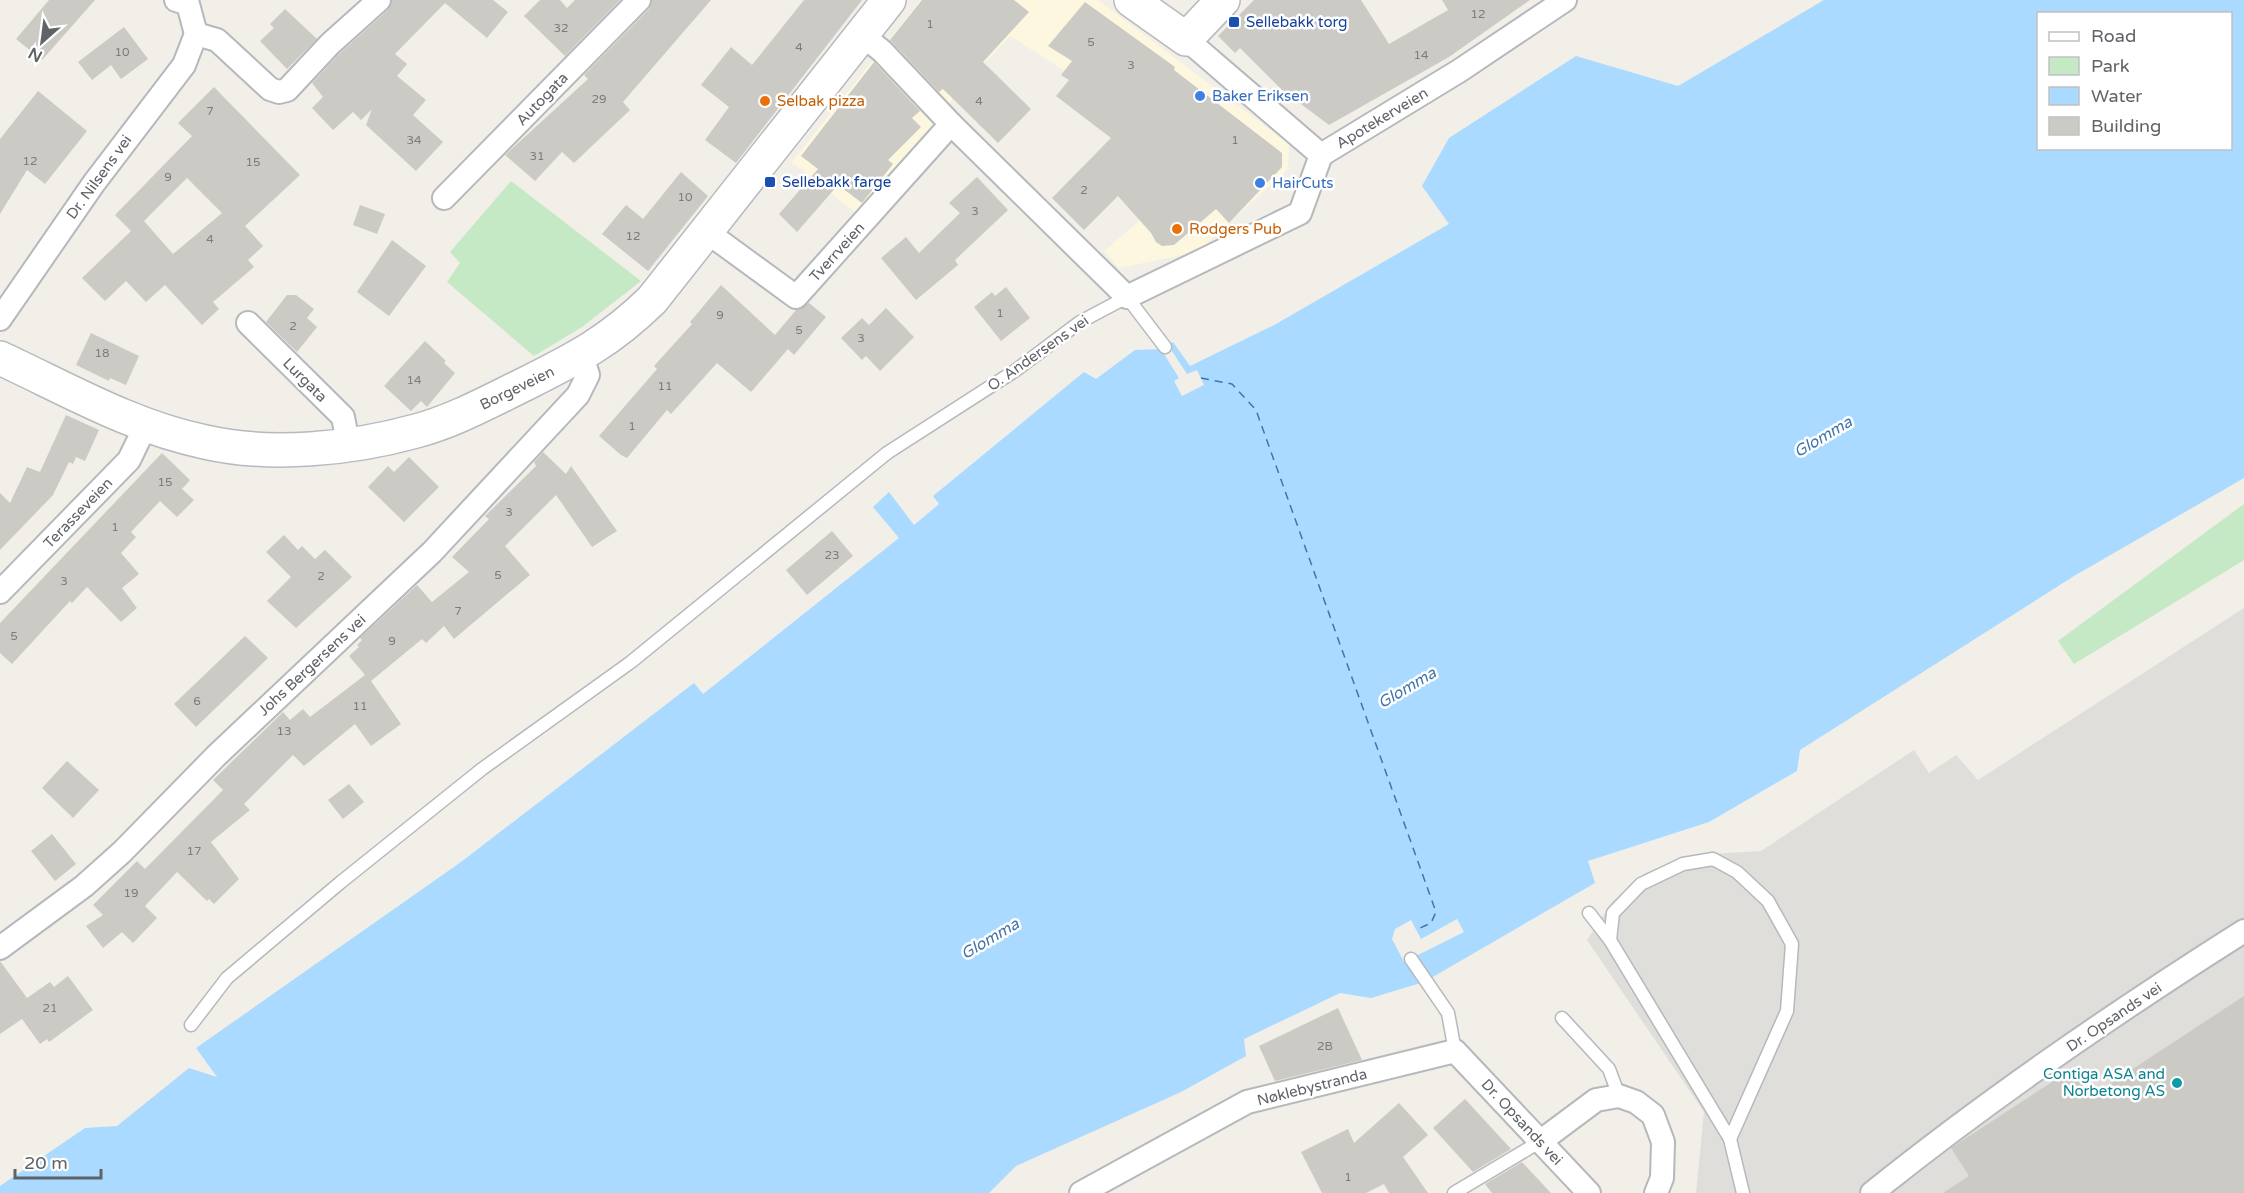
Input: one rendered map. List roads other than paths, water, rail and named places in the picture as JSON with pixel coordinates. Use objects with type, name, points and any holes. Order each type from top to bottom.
[{"type":"main road","name":"Borgeveien","points":[[0,358],[145,427],[206,443],[255,448],[348,443],[418,431],[477,408],[582,356],[622,329],[652,300],[889,0]]},
{"type":"main road","points":[[1131,0],[1186,39],[1223,0]]},
{"type":"street","points":[[184,1],[196,34],[217,40],[270,89],[279,92],[287,90],[330,44],[379,0]]},
{"type":"street","name":"Autogata","points":[[444,198],[639,0]]},
{"type":"street","name":"Apotekerveien","points":[[1128,297],[1300,213],[1322,155],[1459,71],[1565,0]]},
{"type":"street","name":"Dr. Nilsens vei","points":[[0,320],[94,183],[184,64],[196,34]]},
{"type":"street","points":[[862,35],[882,51],[951,124],[1128,297]]},
{"type":"street","points":[[1186,39],[1322,155]]},
{"type":"street","name":"Tverrveien","points":[[707,232],[796,297],[951,124]]},
{"type":"street","name":"Lurgata","points":[[248,323],[343,417],[348,443]]},
{"type":"street","name":"Johs Bergersens vei","points":[[0,948],[84,886],[216,756],[432,552],[578,395],[588,375],[582,356]]},
{"type":"street","name":"Terasseveien","points":[[0,592],[129,460],[145,427]]},
{"type":"street","name":"Dr. Opsands vei","points":[[1872,1193],[1946,1133],[2244,931]]},
{"type":"street","name":"Dr. Opsands vei","points":[[1455,1051],[1589,1193]]},
{"type":"street","name":"Nøklebystranda","points":[[1081,1193],[1247,1102],[1455,1051]]},
{"type":"street","points":[[1541,1141],[1596,1100],[1619,1096],[1636,1102],[1653,1115],[1663,1142],[1662,1178],[1656,1193]]},
{"type":"lane","points":[[1128,297],[1165,347]]},
{"type":"lane","name":"O. Andersens vei","points":[[191,1025],[226,978],[342,882],[482,770],[631,662],[887,453],[1016,370],[1080,322],[1128,297]]},
{"type":"lane","points":[[1610,940],[1613,913],[1641,884],[1683,864],[1713,859],[1737,872],[1768,901],[1792,944],[1788,1011],[1730,1138]]},
{"type":"lane","points":[[1589,913],[1610,940],[1730,1138],[1743,1193]]},
{"type":"lane","points":[[1411,958],[1448,1014],[1455,1051]]},
{"type":"lane","points":[[1562,1018],[1609,1069],[1619,1096]]},
{"type":"lane","points":[[1454,1193],[1541,1141]]},
{"type":"water","name":"Glomma","points":[[1824,0],[2244,0],[2244,478],[2074,576],[1800,750],[1797,771],[1709,822],[1588,861],[1595,883],[1424,982],[1371,998],[1340,993],[1244,1039],[1246,1056],[1181,1092],[1016,1166],[989,1193],[0,1193],[0,1186],[85,1128],[117,1126],[189,1068],[217,1077],[196,1048],[461,862],[694,683],[703,694],[899,538],[873,507],[889,492],[914,525],[939,504],[933,496],[1084,372],[1096,379],[1135,350],[1161,349],[1173,342],[1190,366],[1276,324],[1449,224],[1422,186],[1449,138],[1576,56],[1678,86]]},
{"type":"place","name":"Sellebakk torg","points":[[1234,22]]},
{"type":"place","name":"Baker Eriksen","points":[[1200,96]]},
{"type":"place","name":"Selbak pizza","points":[[765,101]]},
{"type":"place","name":"Sellebakk farge","points":[[770,182]]},
{"type":"place","name":"HairCuts","points":[[1260,183]]},
{"type":"place","name":"Rodgers Pub","points":[[1177,229]]},
{"type":"place","name":"Contiga ASA and Norbetong AS","points":[[2177,1083]]}]
